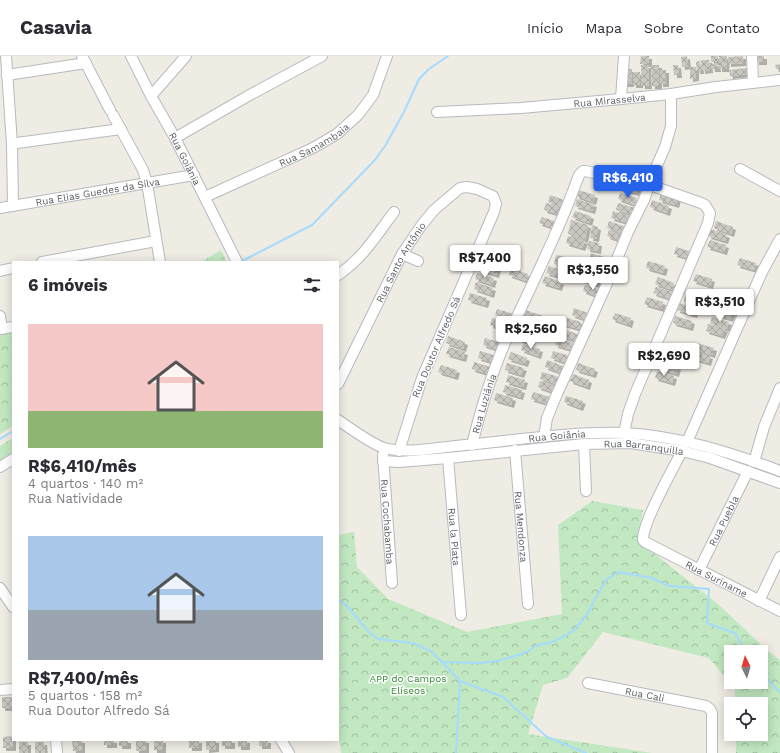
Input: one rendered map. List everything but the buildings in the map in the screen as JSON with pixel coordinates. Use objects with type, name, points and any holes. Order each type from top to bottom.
[{"type":"street","points":[[6,56],[12,144],[13,206]]},
{"type":"street","name":"Rua Goiânia","points":[[131,56],[175,138],[236,260]]},
{"type":"street","points":[[152,96],[186,56]]},
{"type":"street","points":[[175,138],[322,56]]},
{"type":"street","points":[[383,56],[383,67]]},
{"type":"street","name":"Rua Samambaia","points":[[205,197],[313,148],[337,134],[358,115],[368,101],[376,88],[387,56]]},
{"type":"street","points":[[621,99],[624,56]]},
{"type":"street","points":[[752,56],[753,82]]},
{"type":"street","points":[[7,75],[84,60],[143,170],[147,183],[160,261]]},
{"type":"street","name":"Rua Mirasselva","points":[[437,112],[521,108],[621,99],[671,94],[716,86],[780,80]]},
{"type":"street","points":[[544,437],[547,418],[650,185],[668,137],[672,116],[671,94]]},
{"type":"street","points":[[17,143],[122,129]]},
{"type":"street","points":[[740,169],[780,191]]},
{"type":"street","name":"Rua Luziânia","points":[[472,445],[486,392],[506,340],[559,227],[579,175],[582,171],[588,171],[650,185]]},
{"type":"street","name":"Rua Elias Guedes da Silva","points":[[0,208],[194,175]]},
{"type":"street","points":[[628,437],[632,403],[708,223],[710,213],[705,205],[701,203],[650,185]]},
{"type":"street","name":"Rua Santo Antônio","points":[[339,382],[402,254],[434,210],[459,189],[467,187],[477,189],[493,196],[496,201]]},
{"type":"street","name":"Rua Doutor Alfredo Sá","points":[[399,450],[422,378],[494,212],[496,201]]},
{"type":"street","points":[[339,274],[356,262],[364,253],[394,212]]},
{"type":"street","points":[[684,447],[762,272],[780,239]]},
{"type":"street","points":[[47,261],[156,241]]},
{"type":"street","points":[[402,254],[418,261]]},
{"type":"street","points":[[0,271],[12,268]]},
{"type":"street","points":[[0,316],[1,329],[12,327]]},
{"type":"street","points":[[754,462],[764,427],[780,388]]},
{"type":"street","name":"Rua Goiânia","points":[[339,421],[383,448],[399,450],[472,445],[585,434],[628,437],[684,447],[711,448],[780,471]]},
{"type":"street","name":"Rua Barranquilla","points":[[383,461],[399,462],[448,458],[584,444],[628,437]]},
{"type":"street","points":[[584,444],[586,491]]},
{"type":"street","name":"Rua Barranquilla","points":[[684,447],[780,483]]},
{"type":"street","name":"Rua Suriname","points":[[684,447],[646,526],[643,540],[780,611]]},
{"type":"street","name":"Rua Cochabamba","points":[[383,448],[392,583]]},
{"type":"street","name":"Rua Mendonza","points":[[516,450],[528,604]]},
{"type":"street","name":"Rua la Plata","points":[[448,458],[461,615]]},
{"type":"street","points":[[0,466],[12,460]]},
{"type":"street","name":"Rua Puebla","points":[[699,570],[748,471]]},
{"type":"street","points":[[759,601],[780,557]]},
{"type":"street","points":[[0,588],[12,606]]},
{"type":"street","name":"Rua Cali","points":[[588,683],[702,705],[710,709],[712,713],[712,753]]},
{"type":"street","points":[[0,690],[12,689]]},
{"type":"street","points":[[56,741],[57,753]]},
{"type":"street","points":[[282,741],[288,753]]},
{"type":"green space","points":[[221,250],[226,261],[203,261]]},
{"type":"green space","points":[[12,332],[12,427],[0,434],[0,334]]},
{"type":"green space","points":[[12,439],[12,457],[0,463],[0,446]]},
{"type":"green space","name":"APP do Campos Elíseos","points":[[592,501],[643,510],[637,540],[719,605],[762,645],[724,645],[724,676],[709,658],[603,632],[567,678],[543,685],[528,734],[652,753],[341,753],[339,740],[339,535],[354,532],[357,567],[388,599],[467,632],[562,614],[558,525]]},
{"type":"green space","name":"APP do Campos Elíseos","points":[[768,651],[780,660],[780,753],[736,753],[736,741],[768,741],[768,697],[735,697],[735,689],[768,689]]},
{"type":"waterway","points":[[242,261],[312,225],[375,160],[385,146],[404,112],[419,79],[429,69],[448,56]]},
{"type":"waterway","points":[[0,439],[12,432]]},
{"type":"waterway","points":[[441,662],[481,663],[497,661],[529,651],[537,645],[550,643],[565,636],[574,630],[587,615],[606,580],[618,572],[652,578],[669,586],[709,589],[707,623],[735,633],[742,645]]},
{"type":"waterway","points":[[339,601],[346,605],[368,631],[378,639],[413,643],[432,652],[460,681],[503,697],[547,737],[586,753]]},
{"type":"waterway","points":[[768,680],[780,693]]},
{"type":"waterway","points":[[456,753],[460,681]]}]
